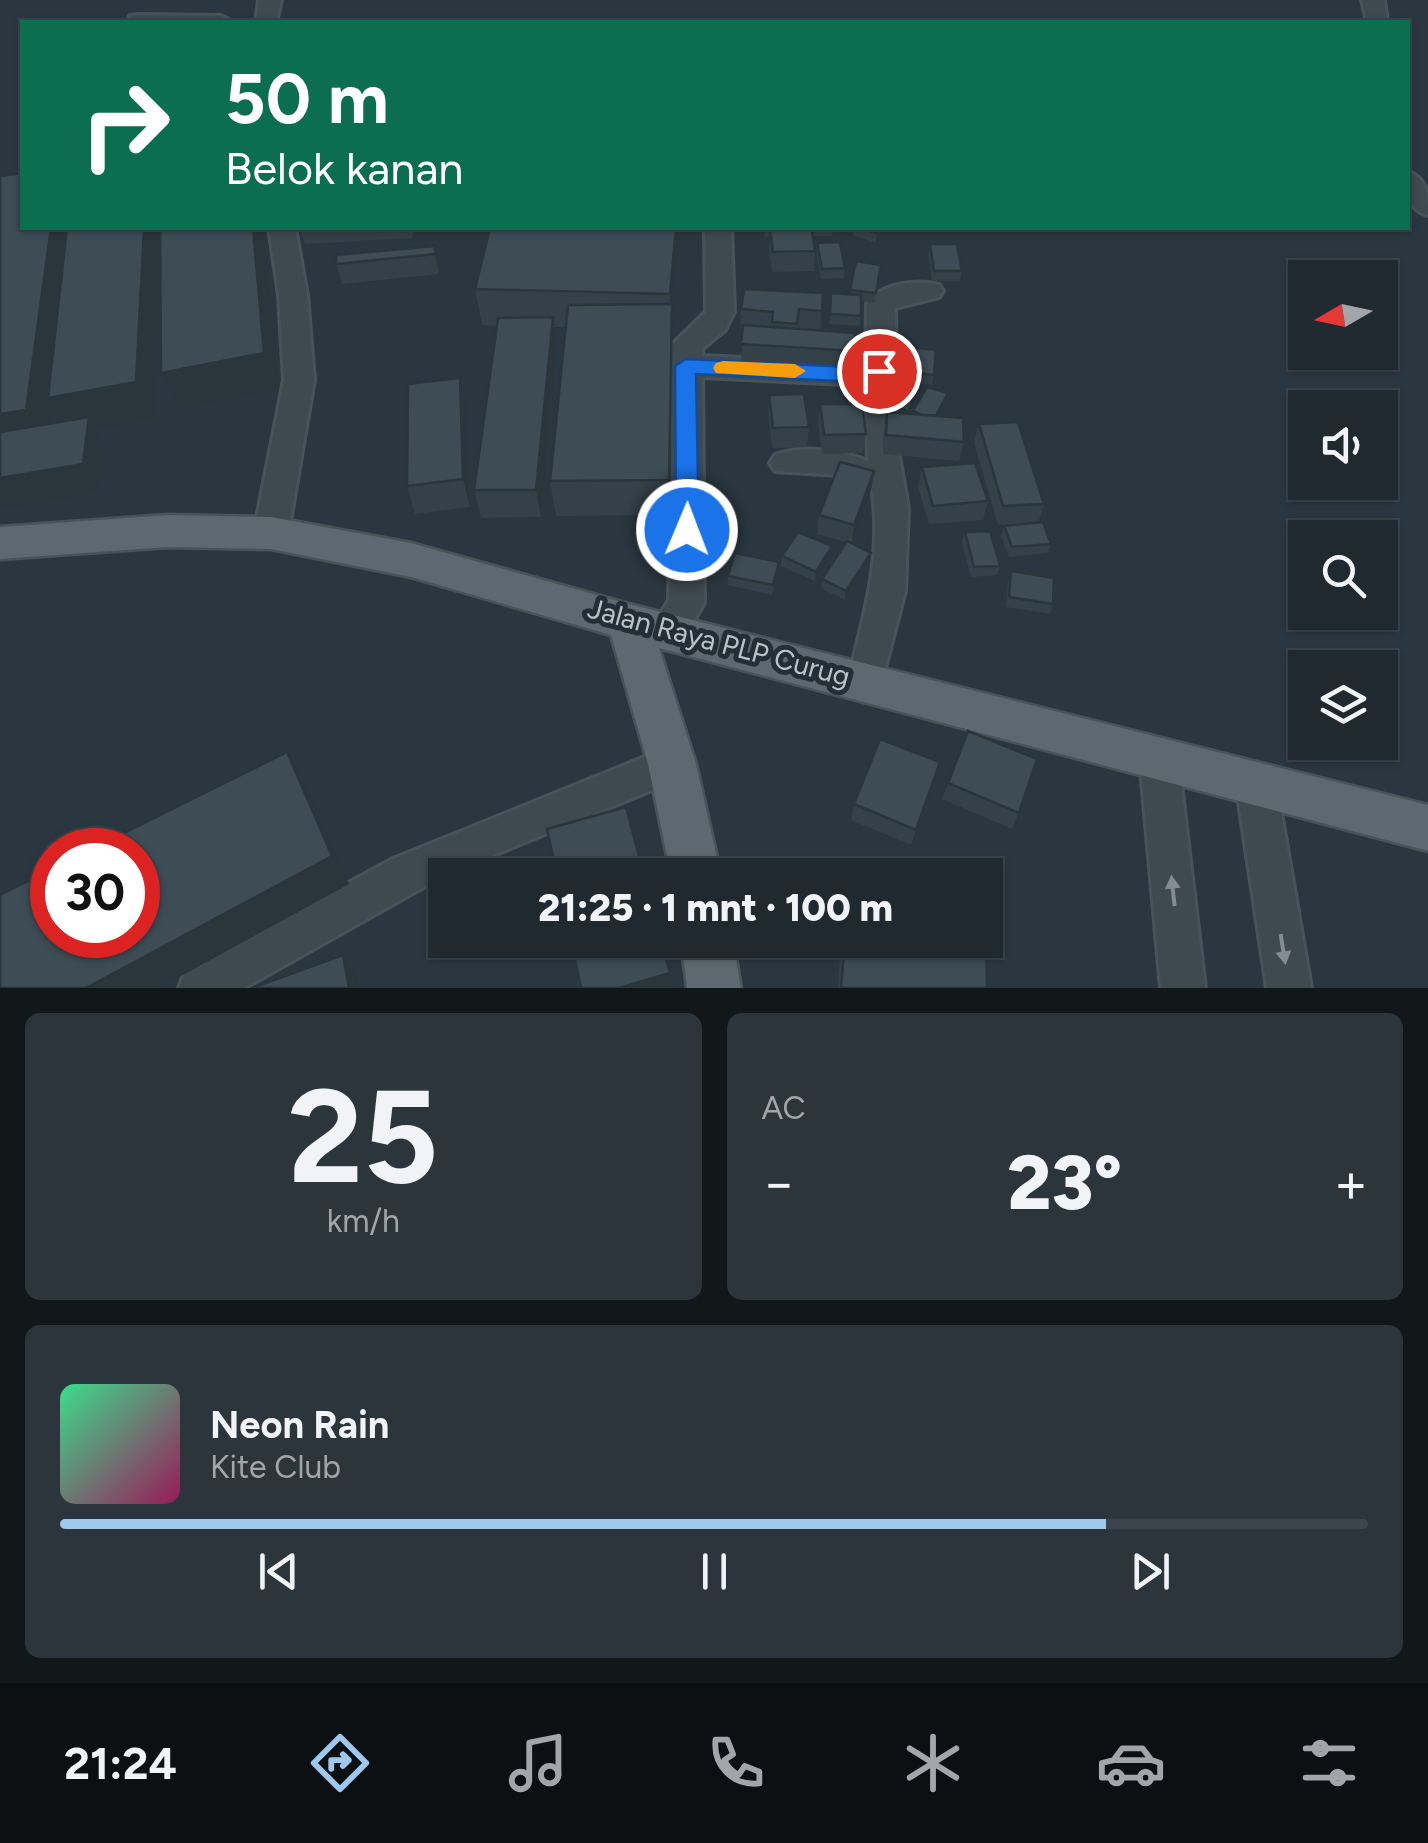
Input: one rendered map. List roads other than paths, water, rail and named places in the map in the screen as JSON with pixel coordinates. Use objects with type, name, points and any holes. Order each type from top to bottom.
[{"type":"main road","name":"Jalan Raya PLP Curug","points":[[0,543],[168,531],[271,533],[429,565],[648,626],[1428,828]]},
{"type":"main road","points":[[648,626],[692,858]]},
{"type":"main road","points":[[710,958],[714,988]]},
{"type":"street","points":[[1410,183],[1428,207]]},
{"type":"street","points":[[271,533],[299,380],[293,295],[282,230]]},
{"type":"street","points":[[648,626],[686,602],[687,345],[716,323],[720,312],[718,230]]},
{"type":"street","points":[[866,680],[888,591],[892,508],[881,444],[881,304],[893,296],[929,291]]},
{"type":"street","points":[[686,366],[879,375]]},
{"type":"street","points":[[786,463],[841,462],[888,481]]},
{"type":"street","points":[[1159,759],[1183,988]]},
{"type":"street","points":[[201,988],[408,873],[672,764]]},
{"type":"street","points":[[1256,783],[1289,988]]}]
